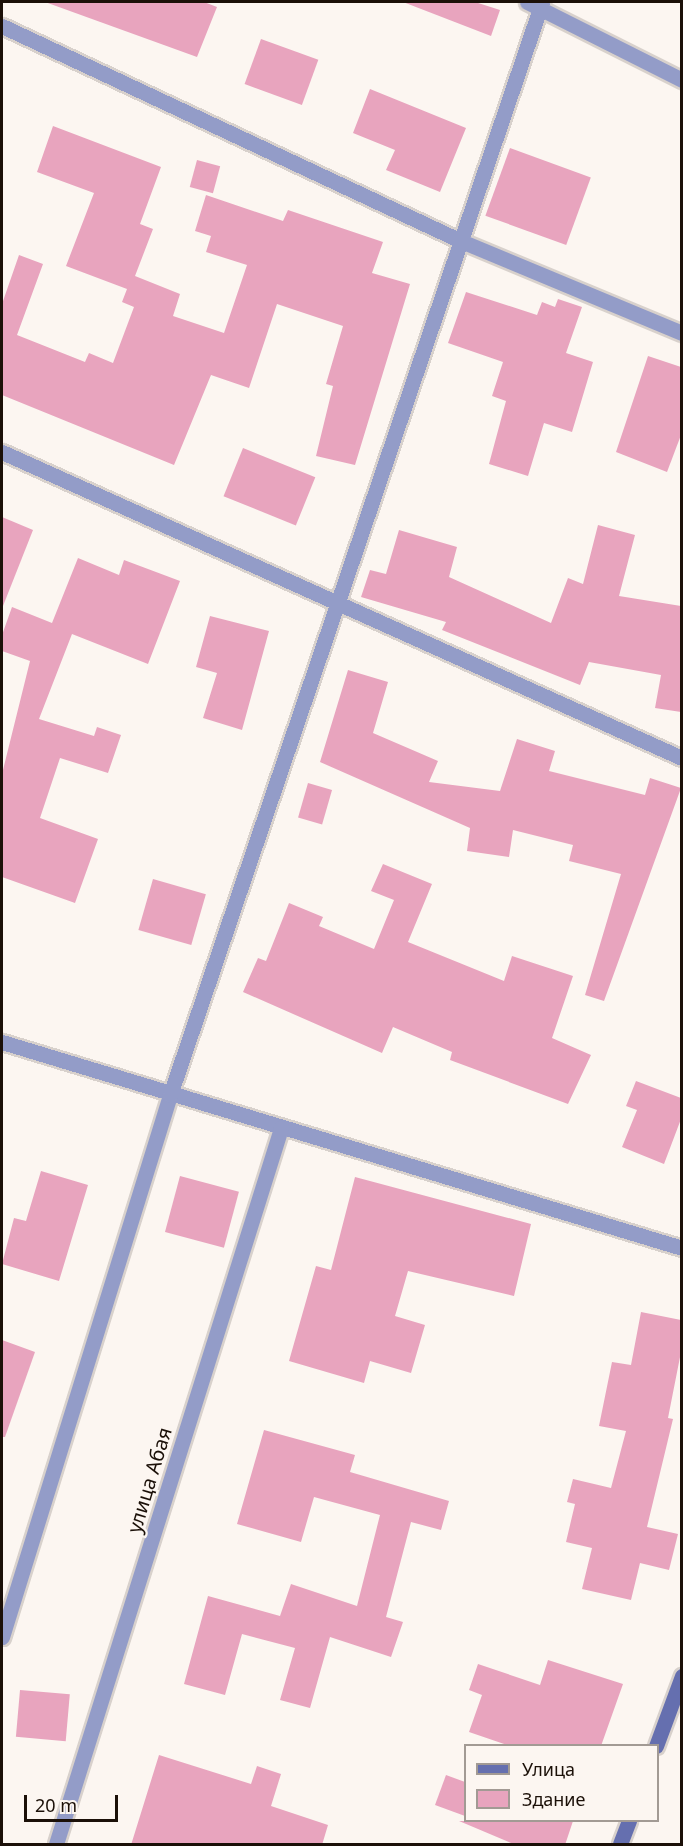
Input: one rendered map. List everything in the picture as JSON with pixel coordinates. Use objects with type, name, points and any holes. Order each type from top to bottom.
[{"type":"main road","points":[[657,1744],[681,1676]]},
{"type":"main road","points":[[620,1845],[629,1822]]},
{"type":"street","points":[[2,1637],[170,1095],[334,602],[461,241],[537,3],[681,80]]},
{"type":"street","points":[[2,26],[461,241],[681,333]]},
{"type":"street","points":[[2,452],[681,758]]},
{"type":"street","points":[[2,1042],[170,1095],[681,1248]]},
{"type":"street","name":"улица Абая","points":[[56,1845],[281,1128]]},
{"type":"building","points":[[45,2],[204,2],[217,7],[197,57]]},
{"type":"building","points":[[403,2],[475,2],[500,10],[491,36]]},
{"type":"building","points":[[261,39],[318,60],[302,105],[245,84]]},
{"type":"building","points":[[370,89],[466,128],[440,192],[386,170],[395,150],[353,133]]},
{"type":"building","points":[[53,126],[161,167],[140,224],[153,229],[135,276],[180,294],[173,316],[224,333],[247,265],[206,252],[211,236],[195,231],[206,195],[283,221],[288,210],[383,242],[372,273],[410,284],[355,465],[316,456],[333,386],[326,384],[343,326],[277,304],[249,388],[211,375],[174,465],[2,395],[2,304],[19,255],[43,264],[17,335],[85,362],[89,353],[113,363],[134,307],[122,302],[127,289],[66,266],[94,193],[37,172]]},
{"type":"building","points":[[510,148],[591,177],[566,245],[485,216]]},
{"type":"building","points":[[197,160],[220,166],[213,193],[190,187]]},
{"type":"building","points":[[466,292],[537,315],[542,302],[555,307],[558,299],[582,307],[566,353],[593,362],[572,432],[544,423],[528,476],[489,464],[506,401],[492,396],[503,362],[448,343]]},
{"type":"building","points":[[648,356],[681,367],[681,435],[667,472],[616,452]]},
{"type":"building","points":[[243,448],[315,477],[296,525],[224,496]]},
{"type":"building","points":[[2,517],[33,530],[3,606],[2,606]]},
{"type":"building","points":[[598,525],[635,535],[619,596],[681,606],[681,712],[655,708],[661,675],[589,662],[580,685],[442,630],[446,622],[361,597],[370,570],[386,574],[399,530],[457,547],[449,577],[551,623],[568,578],[583,584]]},
{"type":"building","points":[[78,558],[119,575],[124,560],[180,581],[148,664],[72,634],[39,719],[94,736],[97,727],[121,735],[108,773],[60,758],[40,818],[98,839],[75,903],[2,877],[2,774],[30,661],[2,651],[2,635],[12,607],[52,623]]},
{"type":"building","points":[[210,616],[269,631],[242,730],[203,718],[217,673],[196,667]]},
{"type":"building","points":[[348,670],[388,682],[373,733],[438,761],[429,782],[500,791],[517,739],[555,751],[549,771],[645,795],[650,778],[681,788],[604,1001],[585,995],[621,874],[569,861],[573,845],[513,830],[509,857],[467,851],[470,828],[320,762]]},
{"type":"building","points":[[308,783],[332,790],[322,824],[298,818]]},
{"type":"building","points":[[383,864],[432,884],[408,942],[504,981],[512,956],[573,976],[552,1038],[591,1055],[568,1104],[450,1060],[452,1052],[393,1027],[382,1053],[243,992],[258,958],[266,961],[289,903],[323,917],[319,926],[374,949],[394,900],[371,891]]},
{"type":"building","points":[[153,879],[206,894],[191,945],[138,930]]},
{"type":"building","points":[[636,1081],[681,1098],[681,1119],[664,1164],[622,1147],[637,1110],[626,1106]]},
{"type":"building","points":[[41,1171],[88,1185],[59,1281],[2,1264],[14,1218],[26,1221]]},
{"type":"building","points":[[180,1176],[239,1192],[224,1248],[165,1232]]},
{"type":"building","points":[[355,1177],[531,1224],[514,1296],[408,1271],[395,1316],[425,1325],[411,1373],[370,1361],[364,1383],[289,1361],[316,1266],[331,1270]]},
{"type":"building","points":[[641,1312],[681,1320],[681,1352],[668,1418],[673,1419],[647,1527],[678,1534],[669,1570],[640,1563],[631,1600],[582,1589],[592,1548],[566,1542],[575,1504],[567,1502],[573,1479],[611,1488],[626,1431],[599,1426],[612,1362],[631,1365]]},
{"type":"building","points":[[2,1340],[35,1352],[5,1437],[2,1437]]},
{"type":"building","points":[[264,1430],[355,1455],[350,1472],[449,1501],[441,1530],[411,1522],[386,1617],[403,1622],[391,1657],[330,1637],[310,1708],[280,1700],[295,1648],[242,1634],[225,1695],[184,1684],[208,1596],[280,1616],[291,1584],[357,1606],[380,1515],[314,1497],[301,1542],[237,1524]]},
{"type":"building","points":[[548,1660],[623,1684],[602,1744],[504,1744],[469,1732],[482,1695],[469,1690],[478,1664],[540,1685]]},
{"type":"building","points":[[20,1690],[70,1694],[66,1741],[16,1737]]},
{"type":"building","points":[[159,1755],[251,1784],[257,1766],[281,1774],[271,1806],[328,1825],[322,1845],[131,1845]]},
{"type":"building","points":[[446,1775],[464,1782],[464,1816],[435,1805]]},
{"type":"building","points":[[459,1821],[573,1822],[565,1845],[516,1845]]}]
